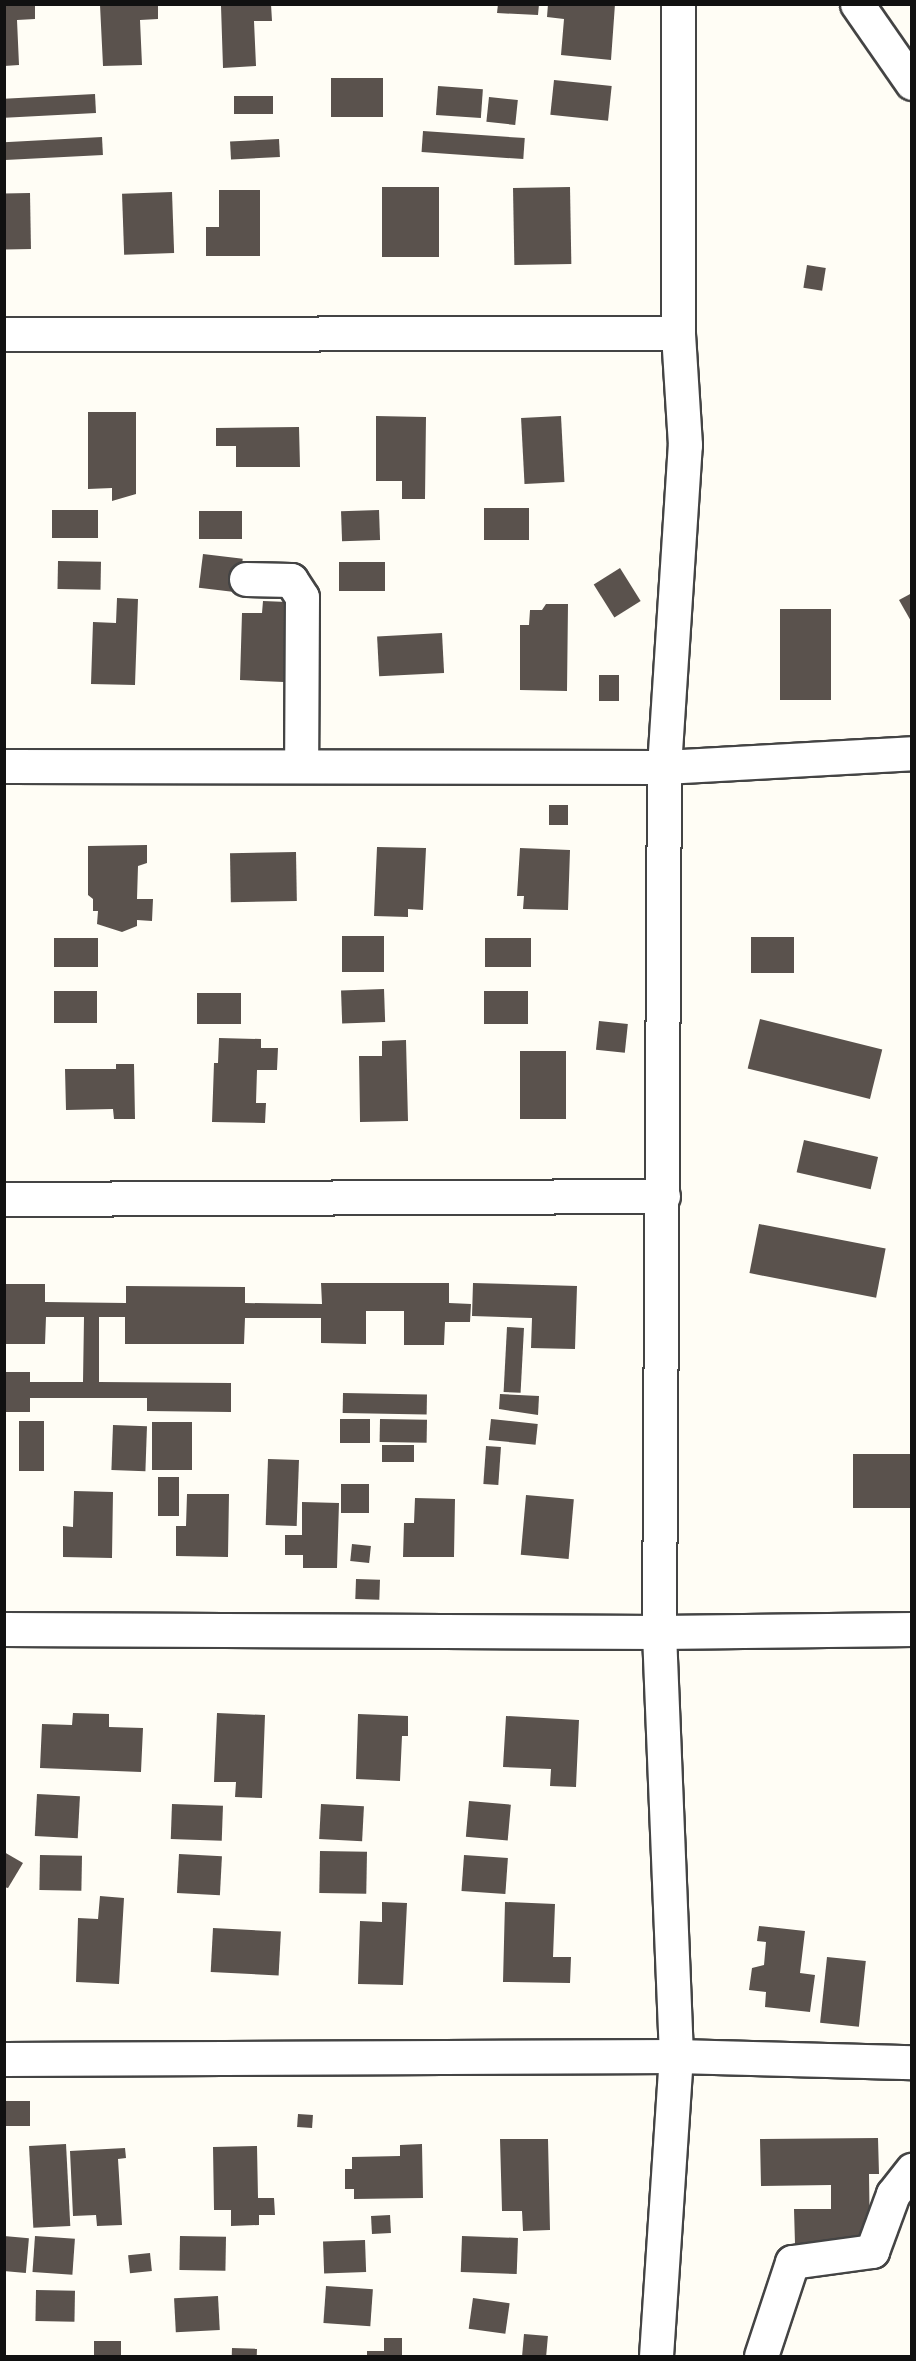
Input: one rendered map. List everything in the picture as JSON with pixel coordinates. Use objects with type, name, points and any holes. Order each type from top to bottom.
[{"type":"street","points":[[656,2356],[676,2056],[659,1632],[664,767],[685,445],[678,333],[678,4]]},
{"type":"street","points":[[857,4],[912,83]]},
{"type":"street","points":[[4,334],[678,333]]},
{"type":"street","points":[[246,579],[291,580],[302,597],[301,765]]},
{"type":"street","points":[[4,766],[664,767],[912,753]]},
{"type":"street","points":[[4,1199],[663,1196]]},
{"type":"street","points":[[4,1629],[659,1632],[912,1629]]},
{"type":"street","points":[[4,2059],[676,2056],[912,2062]]},
{"type":"street","points":[[761,2356],[792,2262],[872,2251],[893,2194],[912,2170]]},
{"type":"building","points":[[4,4],[35,4],[35,19],[17,20],[19,65],[4,66]]},
{"type":"building","points":[[158,4],[158,19],[140,20],[142,65],[103,66],[100,5]]},
{"type":"building","points":[[271,4],[272,21],[254,21],[256,66],[223,68],[221,6]]},
{"type":"building","points":[[498,4],[539,4],[538,15],[497,13]]},
{"type":"building","points":[[548,4],[615,4],[611,60],[561,55],[564,19],[547,17]]},
{"type":"building","points":[[331,78],[383,78],[383,117],[331,117]]},
{"type":"building","points":[[554,80],[612,86],[608,121],[550,115]]},
{"type":"building","points":[[438,86],[483,89],[481,118],[436,115]]},
{"type":"building","points":[[95,94],[96,113],[5,118],[4,99]]},
{"type":"building","points":[[234,96],[273,96],[273,114],[234,114]]},
{"type":"building","points":[[489,97],[518,100],[515,125],[486,122]]},
{"type":"building","points":[[423,131],[525,138],[523,159],[422,152]]},
{"type":"building","points":[[102,137],[103,155],[5,160],[4,142]]},
{"type":"building","points":[[279,139],[280,157],[231,160],[230,142]]},
{"type":"building","points":[[382,187],[439,187],[439,257],[382,257]]},
{"type":"building","points":[[570,187],[571,264],[514,265],[513,188]]},
{"type":"building","points":[[219,190],[260,190],[260,256],[206,256],[206,227],[219,227]]},
{"type":"building","points":[[172,192],[174,253],[124,255],[122,194]]},
{"type":"building","points":[[4,193],[30,193],[31,249],[5,249]]},
{"type":"building","points":[[807,265],[826,268],[822,291],[803,288]]},
{"type":"building","points":[[88,412],[136,412],[136,494],[112,501],[112,488],[88,489]]},
{"type":"building","points":[[376,416],[426,417],[425,499],[402,499],[402,481],[376,481]]},
{"type":"building","points":[[561,416],[564,482],[525,484],[521,418]]},
{"type":"building","points":[[299,427],[300,467],[236,467],[236,446],[216,446],[216,428]]},
{"type":"building","points":[[484,508],[529,508],[529,540],[484,540]]},
{"type":"building","points":[[52,510],[98,510],[98,538],[52,538]]},
{"type":"building","points":[[379,510],[380,540],[342,541],[341,511]]},
{"type":"building","points":[[199,511],[242,511],[242,539],[199,539]]},
{"type":"building","points":[[203,554],[243,559],[239,593],[199,588]]},
{"type":"building","points":[[58,561],[101,562],[101,590],[58,589]]},
{"type":"building","points":[[339,562],[385,562],[385,591],[339,591]]},
{"type":"building","points":[[620,568],[641,601],[614,618],[594,584]]},
{"type":"building","points":[[912,593],[912,623],[899,600]]},
{"type":"building","points":[[117,598],[138,599],[135,685],[91,684],[93,622],[116,623]]},
{"type":"building","points":[[263,601],[287,602],[284,682],[240,680],[242,613],[262,613]]},
{"type":"building","points":[[546,604],[568,604],[567,691],[520,690],[520,625],[529,625],[530,610],[542,610]]},
{"type":"building","points":[[780,609],[831,609],[831,700],[780,700]]},
{"type":"building","points":[[442,633],[444,673],[379,676],[377,636]]},
{"type":"building","points":[[599,675],[619,675],[619,701],[599,701]]},
{"type":"building","points":[[549,805],[568,805],[568,825],[549,825]]},
{"type":"building","points":[[147,845],[147,863],[138,866],[137,899],[153,899],[152,921],[137,920],[137,926],[122,932],[97,924],[98,911],[93,911],[93,899],[88,895],[88,846]]},
{"type":"building","points":[[377,847],[426,848],[423,910],[408,909],[408,917],[374,916]]},
{"type":"building","points":[[520,848],[570,850],[568,910],[523,909],[524,896],[517,896]]},
{"type":"building","points":[[296,852],[297,901],[231,902],[230,853]]},
{"type":"building","points":[[342,936],[384,936],[384,972],[342,972]]},
{"type":"building","points":[[751,937],[794,937],[794,973],[751,973]]},
{"type":"building","points":[[54,938],[98,938],[98,967],[54,967]]},
{"type":"building","points":[[485,938],[531,938],[531,967],[485,967]]},
{"type":"building","points":[[384,989],[385,1022],[342,1023],[341,991]]},
{"type":"building","points":[[54,991],[97,991],[97,1023],[54,1023]]},
{"type":"building","points":[[484,991],[528,991],[528,1024],[484,1024]]},
{"type":"building","points":[[197,993],[241,993],[241,1024],[197,1024]]},
{"type":"building","points":[[760,1019],[882,1049],[870,1099],[748,1068]]},
{"type":"building","points":[[599,1021],[628,1024],[625,1053],[596,1050]]},
{"type":"building","points":[[219,1038],[261,1039],[261,1048],[278,1048],[277,1070],[257,1070],[256,1103],[266,1103],[265,1123],[212,1122],[214,1063],[218,1063]]},
{"type":"building","points":[[406,1040],[408,1121],[360,1122],[359,1056],[382,1056],[382,1041]]},
{"type":"building","points":[[520,1051],[566,1051],[566,1119],[520,1119]]},
{"type":"building","points":[[116,1064],[134,1064],[135,1119],[114,1119],[113,1109],[66,1110],[65,1069],[116,1069]]},
{"type":"building","points":[[804,1140],[878,1157],[871,1189],[797,1172]]},
{"type":"building","points":[[759,1224],[886,1249],[876,1298],[749,1273]]},
{"type":"building","points":[[321,1283],[449,1283],[449,1303],[471,1304],[470,1322],[445,1322],[444,1345],[404,1345],[404,1311],[366,1311],[366,1344],[321,1343],[321,1318],[245,1318],[244,1344],[125,1344],[125,1317],[99,1317],[99,1382],[231,1383],[231,1412],[147,1411],[147,1398],[30,1398],[30,1412],[5,1412],[5,1372],[30,1372],[30,1382],[83,1382],[84,1317],[46,1317],[45,1344],[4,1344],[4,1284],[45,1284],[45,1302],[126,1303],[126,1286],[245,1287],[245,1303],[322,1304]]},
{"type":"building","points":[[473,1283],[577,1286],[575,1349],[531,1348],[532,1318],[472,1316]]},
{"type":"building","points":[[507,1327],[524,1328],[521,1393],[504,1392]]},
{"type":"building","points":[[343,1393],[427,1394],[427,1414],[343,1413]]},
{"type":"building","points":[[500,1394],[539,1396],[538,1415],[499,1409]]},
{"type":"building","points":[[340,1419],[370,1419],[370,1443],[340,1443]]},
{"type":"building","points":[[380,1419],[427,1420],[427,1443],[380,1442]]},
{"type":"building","points":[[491,1419],[538,1424],[536,1445],[489,1440]]},
{"type":"building","points":[[19,1421],[44,1421],[44,1471],[19,1471]]},
{"type":"building","points":[[152,1422],[192,1422],[192,1470],[152,1470]]},
{"type":"building","points":[[113,1425],[147,1426],[145,1471],[111,1470]]},
{"type":"building","points":[[382,1445],[414,1445],[414,1462],[382,1462]]},
{"type":"building","points":[[486,1446],[501,1447],[498,1485],[483,1484]]},
{"type":"building","points":[[853,1454],[912,1454],[912,1508],[853,1508]]},
{"type":"building","points":[[268,1459],[299,1460],[297,1526],[266,1525]]},
{"type":"building","points":[[158,1477],[179,1477],[179,1516],[158,1516]]},
{"type":"building","points":[[341,1484],[369,1484],[369,1513],[341,1513]]},
{"type":"building","points":[[74,1491],[113,1492],[112,1558],[63,1557],[63,1526],[73,1527]]},
{"type":"building","points":[[187,1494],[229,1494],[228,1557],[176,1556],[176,1526],[186,1526]]},
{"type":"building","points":[[526,1495],[574,1499],[569,1559],[521,1555]]},
{"type":"building","points":[[415,1498],[455,1499],[454,1557],[403,1557],[404,1523],[414,1523]]},
{"type":"building","points":[[302,1502],[339,1503],[337,1568],[303,1568],[303,1555],[285,1555],[285,1535],[302,1535]]},
{"type":"building","points":[[352,1544],[371,1546],[369,1563],[350,1561]]},
{"type":"building","points":[[356,1579],[380,1580],[379,1600],[355,1599]]},
{"type":"building","points":[[73,1713],[109,1714],[109,1727],[143,1728],[141,1772],[40,1768],[42,1724],[72,1725]]},
{"type":"building","points":[[217,1713],[265,1715],[262,1798],[235,1797],[236,1782],[214,1782]]},
{"type":"building","points":[[358,1714],[408,1716],[408,1736],[402,1736],[400,1781],[356,1779]]},
{"type":"building","points":[[506,1716],[579,1720],[576,1787],[550,1786],[551,1769],[503,1767]]},
{"type":"building","points":[[37,1794],[80,1796],[78,1838],[35,1836]]},
{"type":"building","points":[[469,1801],[511,1805],[508,1841],[466,1837]]},
{"type":"building","points":[[172,1804],[223,1806],[222,1841],[171,1839]]},
{"type":"building","points":[[321,1804],[364,1806],[362,1841],[319,1839]]},
{"type":"building","points":[[320,1851],[367,1852],[366,1894],[319,1893]]},
{"type":"building","points":[[4,1852],[23,1863],[8,1888],[4,1887]]},
{"type":"building","points":[[179,1854],[222,1856],[220,1895],[177,1893]]},
{"type":"building","points":[[40,1855],[82,1856],[81,1891],[39,1890]]},
{"type":"building","points":[[464,1855],[508,1858],[505,1894],[461,1891]]},
{"type":"building","points":[[100,1896],[124,1898],[119,1984],[76,1982],[78,1918],[98,1919]]},
{"type":"building","points":[[382,1902],[407,1903],[403,1985],[358,1984],[360,1921],[382,1922]]},
{"type":"building","points":[[505,1902],[555,1904],[553,1957],[571,1957],[570,1983],[503,1982]]},
{"type":"building","points":[[759,1926],[805,1931],[800,1973],[815,1975],[810,2012],[765,2007],[766,1992],[749,1990],[752,1968],[764,1965],[766,1942],[757,1941]]},
{"type":"building","points":[[213,1928],[281,1932],[279,1975],[211,1972]]},
{"type":"building","points":[[827,1957],[866,1961],[859,2027],[820,2023]]},
{"type":"building","points":[[4,2101],[30,2101],[30,2126],[4,2126]]},
{"type":"building","points":[[298,2114],[313,2115],[312,2128],[297,2127]]},
{"type":"building","points":[[878,2138],[879,2174],[869,2174],[870,2243],[795,2244],[794,2209],[831,2209],[831,2185],[761,2186],[760,2139]]},
{"type":"building","points":[[500,2139],[548,2139],[550,2230],[523,2231],[522,2211],[502,2211]]},
{"type":"building","points":[[66,2144],[70,2226],[33,2228],[29,2146]]},
{"type":"building","points":[[422,2144],[423,2198],[354,2199],[354,2189],[345,2189],[345,2169],[352,2169],[352,2157],[400,2156],[400,2145]]},
{"type":"building","points":[[257,2146],[258,2198],[274,2198],[275,2215],[259,2215],[259,2225],[231,2226],[231,2210],[214,2210],[213,2147]]},
{"type":"building","points":[[125,2148],[126,2158],[118,2159],[122,2225],[97,2226],[96,2215],[73,2216],[70,2151]]},
{"type":"building","points":[[390,2215],[391,2233],[372,2234],[371,2216]]},
{"type":"building","points":[[4,2236],[29,2238],[26,2273],[4,2271]]},
{"type":"building","points":[[35,2236],[75,2239],[72,2275],[32,2272]]},
{"type":"building","points":[[180,2236],[226,2237],[225,2271],[179,2270]]},
{"type":"building","points":[[462,2236],[518,2238],[517,2274],[461,2272]]},
{"type":"building","points":[[365,2240],[366,2272],[324,2273],[323,2241]]},
{"type":"building","points":[[150,2253],[152,2271],[130,2273],[128,2255]]},
{"type":"building","points":[[326,2286],[373,2289],[370,2326],[323,2323]]},
{"type":"building","points":[[36,2290],[75,2291],[74,2322],[35,2321]]},
{"type":"building","points":[[218,2296],[220,2330],[176,2332],[174,2298]]},
{"type":"building","points":[[473,2298],[510,2303],[505,2334],[469,2329]]},
{"type":"building","points":[[524,2334],[548,2336],[546,2356],[522,2356]]},
{"type":"building","points":[[384,2338],[402,2338],[402,2356],[367,2356],[367,2351],[384,2351]]},
{"type":"building","points":[[94,2341],[121,2341],[121,2356],[94,2356]]},
{"type":"building","points":[[232,2348],[257,2349],[257,2356],[232,2356]]}]
